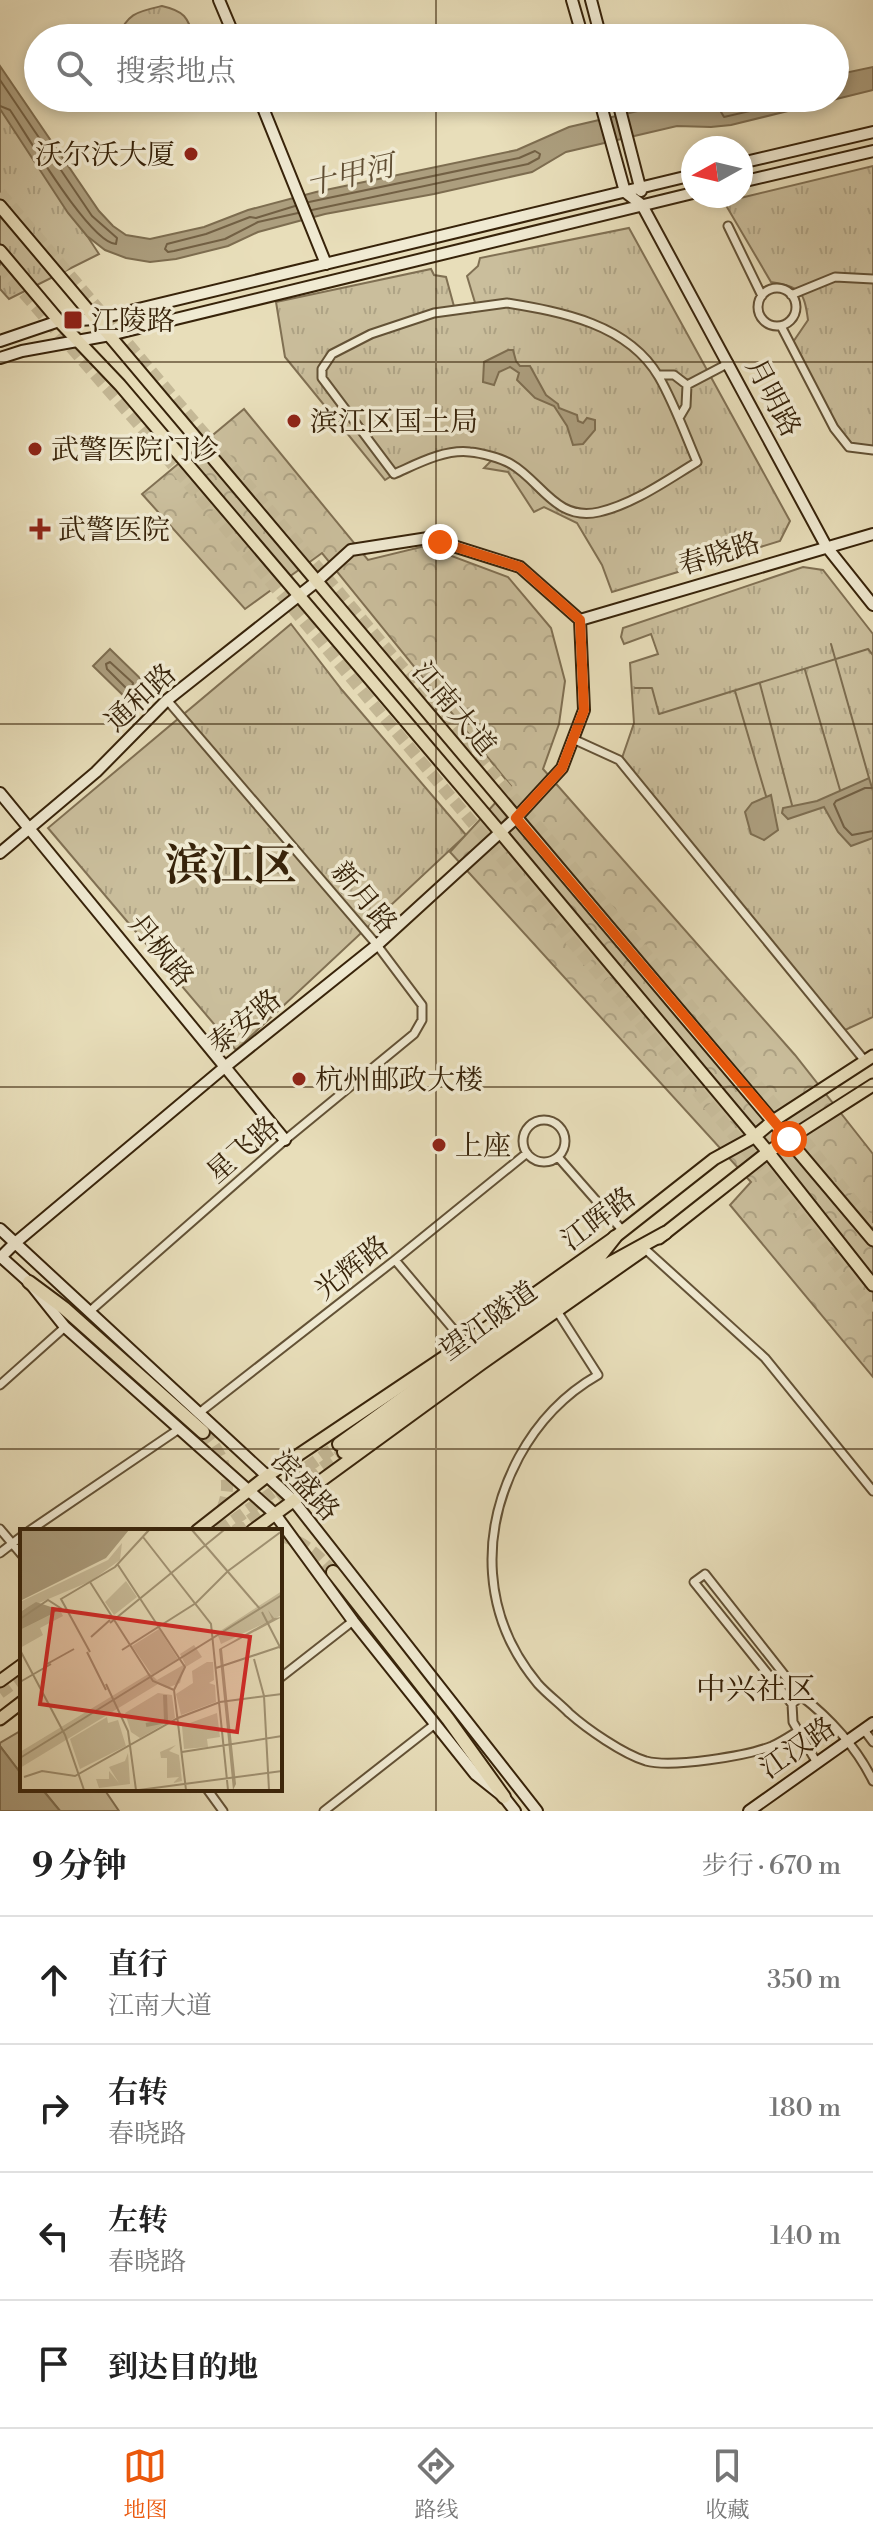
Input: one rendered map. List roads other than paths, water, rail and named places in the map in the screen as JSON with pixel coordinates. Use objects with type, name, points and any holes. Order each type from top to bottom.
[{"type":"highway","name":"望江隧道","points":[[619,1234],[600,1256],[341,1448],[605,1266],[665,1233]]},
{"type":"highway","points":[[29,1282],[64,1308],[203,1432]]},
{"type":"highway","points":[[333,1572],[448,1719],[504,1797]]},
{"type":"main road","name":"江南大道","points":[[0,206],[873,1240]]},
{"type":"main road","name":"江南大道","points":[[0,251],[500,832],[768,1152],[873,1285]]},
{"type":"main road","name":"江晖路","points":[[200,1529],[267,1476],[465,1343],[619,1234],[714,1159],[754,1137],[773,1121],[869,1058]]},
{"type":"main road","name":"江晖路","points":[[255,1529],[645,1249],[768,1152],[873,1085]]},
{"type":"main road","points":[[0,1681],[20,1666]]},
{"type":"main road","points":[[0,1719],[20,1704]]},
{"type":"street","points":[[219,0],[229,24]]},
{"type":"street","points":[[572,0],[579,24]]},
{"type":"street","points":[[591,0],[597,24]]},
{"type":"street","points":[[265,112],[326,264]]},
{"type":"street","points":[[603,112],[625,192]]},
{"type":"street","name":"月明路","points":[[620,112],[641,187],[642,205]]},
{"type":"street","points":[[753,160],[873,132]]},
{"type":"street","points":[[753,179],[873,151]]},
{"type":"street","points":[[0,341],[59,321],[97,319],[681,178]]},
{"type":"street","name":"月明路","points":[[625,192],[642,205],[826,546],[873,605]]},
{"type":"street","points":[[0,358],[110,335],[681,196]]},
{"type":"street","points":[[728,226],[762,296],[759,308],[764,320],[775,326],[791,320],[796,310],[791,295],[776,288],[762,296]]},
{"type":"street","points":[[791,295],[835,277],[873,279]]},
{"type":"street","points":[[507,303],[559,312],[608,331],[636,348],[658,375],[679,418],[697,462],[635,498],[597,513],[578,512],[555,504],[511,463],[469,451],[440,455],[394,474],[322,378],[322,369],[332,354],[371,334],[434,313],[507,303]]},
{"type":"street","points":[[781,326],[834,428],[849,447],[873,450]]},
{"type":"street","points":[[687,385],[729,363]]},
{"type":"street","points":[[658,375],[674,375],[687,385]]},
{"type":"street","points":[[679,418],[686,406],[687,385]]},
{"type":"street","name":"春晓路","points":[[580,620],[873,534]]},
{"type":"street","points":[[316,582],[351,550],[428,538],[520,567],[580,620],[584,710],[562,768],[516,818]]},
{"type":"street","name":"通和路","points":[[0,853],[96,772],[167,700],[316,582]]},
{"type":"street","name":"新月路","points":[[167,700],[377,945],[422,1005],[422,1020]]},
{"type":"street","points":[[573,739],[619,760],[869,1058]]},
{"type":"street","name":"丹枫路","points":[[0,793],[285,1140]]},
{"type":"street","name":"泰安路","points":[[0,1257],[226,1066],[377,945],[516,818]]},
{"type":"street","name":"星飞路","points":[[89,1312],[285,1140],[414,1034],[422,1020]]},
{"type":"street","points":[[542,1120],[561,1128],[565,1146],[558,1157],[545,1163],[527,1153],[523,1139],[529,1126],[542,1120]]},
{"type":"street","name":"光辉路","points":[[199,1413],[527,1153]]},
{"type":"street","points":[[558,1157],[619,1234]]},
{"type":"street","name":"滨盛路","points":[[0,1229],[293,1500],[537,1811]]},
{"type":"street","points":[[645,1249],[765,1358],[873,1491]]},
{"type":"street","name":"滨盛路","points":[[0,1257],[29,1282],[65,1327],[275,1514],[353,1621],[475,1774],[504,1797],[515,1811]]},
{"type":"street","points":[[395,1260],[465,1343]]},
{"type":"street","points":[[557,1311],[598,1375],[556,1404],[536,1430],[508,1479],[497,1515],[491,1556],[497,1606],[521,1661],[540,1686],[575,1718],[602,1739],[646,1761],[690,1762],[737,1755],[772,1746],[798,1731]]},
{"type":"street","points":[[0,1385],[65,1327]]},
{"type":"street","points":[[32,1529],[179,1429]]},
{"type":"street","points":[[0,1529],[20,1553]]},
{"type":"street","points":[[0,1553],[20,1537]]},
{"type":"street","points":[[817,1763],[793,1722],[792,1704],[694,1582],[705,1574],[801,1696],[847,1741],[873,1781]]},
{"type":"street","points":[[282,1676],[353,1621]]},
{"type":"street","points":[[792,1704],[801,1696]]},
{"type":"street","points":[[324,1811],[435,1724]]},
{"type":"street","points":[[868,1726],[873,1742]]},
{"type":"street","name":"江汉路","points":[[749,1811],[868,1726]]},
{"type":"street","points":[[208,1791],[223,1811]]},
{"type":"water","points":[[0,66],[24,101],[24,112],[31,112],[99,211],[126,235],[150,239],[204,227],[248,210],[316,192],[517,150],[569,127],[633,112],[784,112],[731,125],[677,126],[566,152],[532,172],[325,214],[258,232],[228,246],[150,262],[105,250],[87,236],[68,213],[0,109]]},
{"type":"water","points":[[873,67],[873,90],[849,96],[849,72]]},
{"type":"water","points":[[513,350],[520,366],[530,366],[546,395],[559,408],[577,415],[578,421],[583,423],[587,418],[595,420],[595,430],[583,444],[573,445],[567,426],[554,406],[535,398],[517,380],[519,373],[510,367],[499,372],[494,385],[483,382],[484,362]]},
{"type":"water","points":[[110,649],[147,685],[130,702],[93,666]]},
{"type":"water","points":[[869,778],[873,791],[873,838],[851,846],[838,832],[824,807],[788,819],[782,813],[783,808],[817,801]]},
{"type":"water","points":[[771,795],[778,830],[764,840],[751,834],[745,812],[752,803]]},
{"type":"water","points":[[0,1746],[20,1772],[20,1791],[44,1791],[60,1811],[0,1811]]},
{"type":"waterway","points":[[831,644],[869,778]]},
{"type":"waterway","points":[[635,688],[652,688],[659,714],[868,649],[873,655]]},
{"type":"waterway","points":[[805,670],[840,790]]},
{"type":"waterway","points":[[760,684],[792,805]]},
{"type":"waterway","points":[[735,691],[766,796]]},
{"type":"tunnel","points":[[0,193],[808,1145],[873,1226]]},
{"type":"tunnel","points":[[0,266],[146,433],[769,1177],[873,1312]]},
{"type":"tunnel","points":[[203,1432],[220,1455],[227,1480],[223,1506],[210,1529]]},
{"type":"tunnel","points":[[222,1529],[339,1444]]},
{"type":"tunnel","points":[[238,1529],[344,1452]]},
{"type":"tunnel","points":[[282,1537],[310,1549],[333,1572]]},
{"type":"tunnel","points":[[0,1693],[20,1678]]},
{"type":"place","name":"沃尔沃大厦","points":[[191,154]]},
{"type":"place","name":"江陵路","points":[[73,320]]},
{"type":"place","name":"滨江区国土局","points":[[294,421]]},
{"type":"place","name":"武警医院门诊","points":[[35,449]]},
{"type":"place","name":"武警医院","points":[[40,529]]},
{"type":"place","name":"杭州邮政大楼","points":[[299,1079]]},
{"type":"place","name":"上座","points":[[439,1145]]},
{"type":"district","name":"滨江区","points":[[231,865]]},
{"type":"district","name":"中兴社区","points":[[756,1689]]},
{"type":"water label","name":"十甲河","points":[[350,175]]}]
